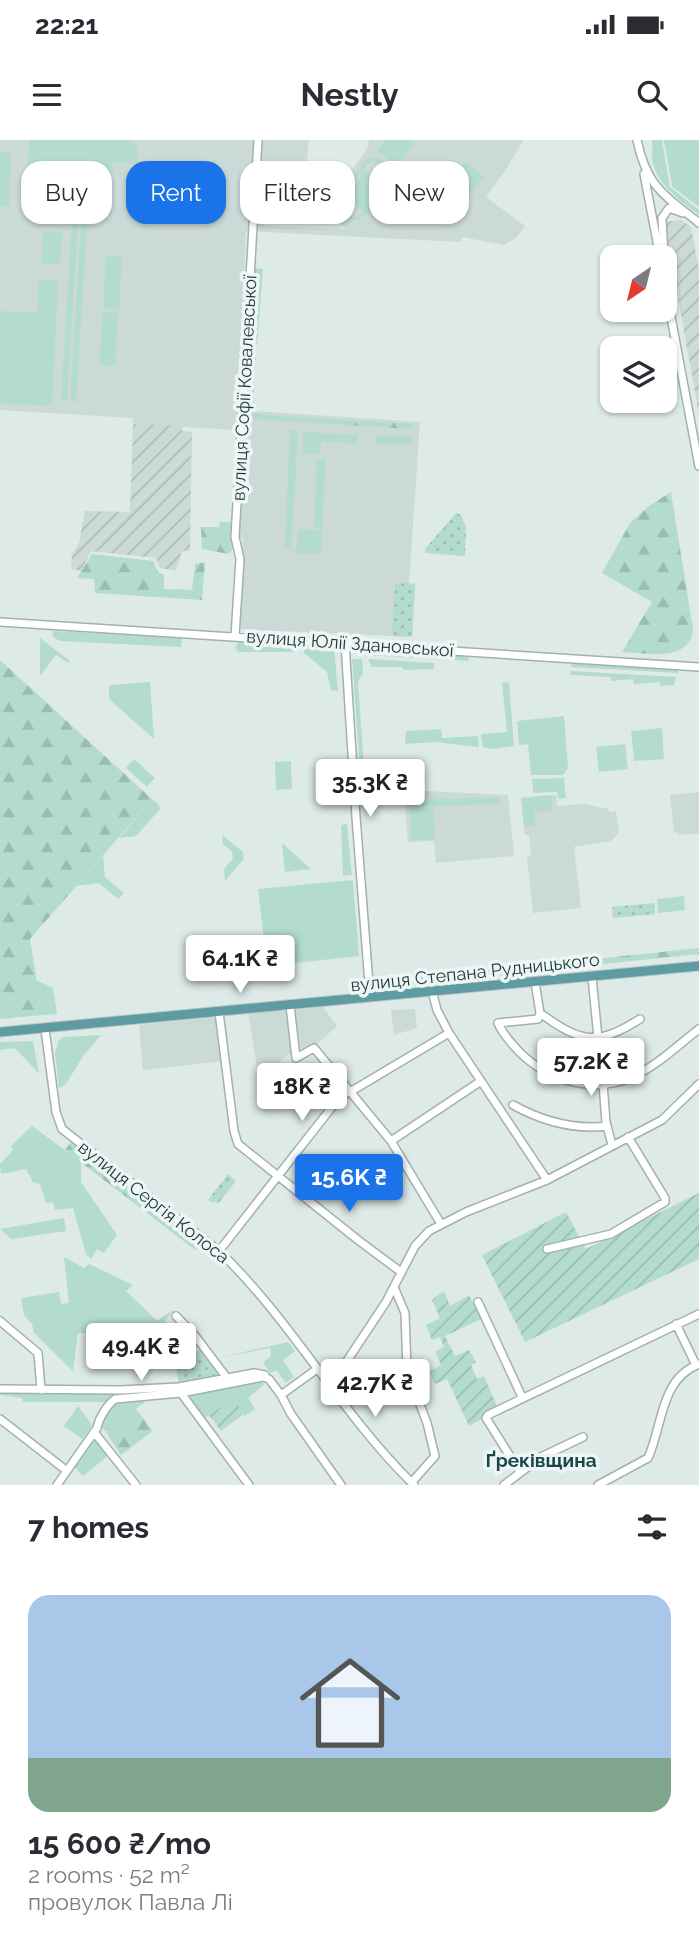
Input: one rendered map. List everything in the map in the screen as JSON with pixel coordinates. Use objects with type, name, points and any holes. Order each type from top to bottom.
[{"type":"main road","name":"вулиця Степана Рудницького","points":[[0,1032],[219,1012],[290,1009],[432,991],[699,966]]},
{"type":"street","name":"вулиця Софії Ковалевської","points":[[235,636],[240,559],[235,537],[258,140]]},
{"type":"street","points":[[637,140],[651,188],[660,245]]},
{"type":"street","points":[[651,188],[696,220]]},
{"type":"street","points":[[662,245],[661,223],[667,210],[677,209],[696,220]]},
{"type":"street","points":[[672,322],[699,466]]},
{"type":"street","name":"вулиця Юлії Здановської","points":[[0,622],[699,667]]},
{"type":"street","points":[[345,643],[370,998]]},
{"type":"street","points":[[592,977],[598,1038]]},
{"type":"street","points":[[535,982],[540,1013],[538,1019],[498,1023],[514,1046],[538,1068],[560,1078],[603,1084],[624,1080],[645,1070],[699,1029]]},
{"type":"street","points":[[432,991],[436,1010],[449,1033],[547,1180]]},
{"type":"street","points":[[290,1009],[296,1058],[314,1048],[391,1141],[441,1224]]},
{"type":"street","points":[[219,1012],[237,1142],[401,1272]]},
{"type":"street","points":[[540,1013],[570,1033],[598,1038],[617,1033],[640,1019]]},
{"type":"street","name":"вулиця Сергія Колоса","points":[[45,1029],[56,1112],[62,1128],[221,1250],[253,1285],[329,1385],[413,1484]]},
{"type":"street","points":[[221,1250],[332,1107],[350,1091],[449,1033]]},
{"type":"street","points":[[391,1141],[481,1081]]},
{"type":"street","points":[[603,1084],[607,1126],[612,1144]]},
{"type":"street","points":[[329,1385],[357,1348],[419,1240],[441,1224],[547,1180],[662,1120],[699,1084]]},
{"type":"street","points":[[513,1105],[555,1123],[585,1127],[607,1126]]},
{"type":"street","points":[[547,1249],[611,1234],[665,1202],[628,1137]]},
{"type":"street","points":[[394,1287],[405,1314],[407,1370],[427,1423],[435,1456],[413,1484]]},
{"type":"street","points":[[478,1302],[522,1396]]},
{"type":"street","points":[[520,1472],[486,1419],[488,1415],[522,1396],[699,1314]]},
{"type":"street","points":[[176,1316],[227,1378]]},
{"type":"street","points":[[0,1321],[38,1353],[41,1390]]},
{"type":"street","points":[[598,1485],[648,1458],[673,1384],[697,1365],[676,1324]]},
{"type":"street","points":[[281,1395],[317,1369]]},
{"type":"street","points":[[0,1389],[178,1387],[256,1373],[264,1375],[281,1395],[291,1414],[341,1485]]},
{"type":"street","points":[[57,1485],[94,1432],[111,1402],[116,1399],[181,1393],[263,1377],[270,1381]]},
{"type":"street","points":[[181,1393],[249,1485]]},
{"type":"street","points":[[0,1419],[67,1471]]},
{"type":"street","points":[[94,1432],[136,1485]]},
{"type":"street","points":[[503,1485],[541,1457],[583,1437]]},
{"type":"shaded area","points":[[0,140],[309,140],[307,161],[240,161],[240,224],[346,229],[340,224],[355,224],[355,166],[367,149],[369,140],[523,140],[486,197],[525,226],[517,237],[504,245],[462,237],[460,242],[246,231],[238,410],[420,422],[409,583],[415,584],[412,637],[239,629],[243,538],[231,537],[236,430],[133,424],[133,418],[0,410]]},
{"type":"shaded area","points":[[681,220],[691,227],[699,270],[699,414],[677,293],[677,245],[668,245],[664,222]]},
{"type":"shaded area","points":[[133,424],[182,426],[182,431],[192,432],[190,551],[182,551],[176,571],[160,568],[156,558],[91,551],[81,571],[71,569],[72,554],[79,543],[85,511],[130,512]]},
{"type":"shaded area","points":[[404,790],[508,795],[514,856],[436,863],[434,841],[408,842]]},
{"type":"shaded area","points":[[699,792],[699,833],[674,833],[670,795]]},
{"type":"shaded area","points":[[556,795],[557,806],[585,804],[608,809],[610,812],[616,811],[619,833],[611,841],[574,847],[581,908],[533,913],[527,856],[531,855],[529,835],[525,835],[521,798]]},
{"type":"shaded area","points":[[323,1007],[337,1026],[316,1045],[298,1054],[289,1054],[259,1079],[248,1013]]},
{"type":"shaded area","points":[[415,1009],[417,1028],[394,1035],[391,1010]]},
{"type":"shaded area","points":[[218,1017],[224,1061],[143,1070],[139,1025]]},
{"type":"green space","points":[[30,140],[132,140],[137,146],[137,161],[113,162],[112,180],[112,161],[28,161]]},
{"type":"green space","points":[[384,140],[411,140],[415,143],[401,161],[392,161],[378,152]]},
{"type":"green space","points":[[652,140],[662,140],[670,187],[699,210],[699,215],[672,193],[660,179],[652,160]]},
{"type":"green space","points":[[664,140],[699,140],[699,207],[672,186]]},
{"type":"green space","points":[[0,151],[11,152],[9,206],[0,206]]},
{"type":"green space","points":[[369,159],[384,161],[369,161],[355,180],[355,175]]},
{"type":"green space","points":[[469,166],[484,176],[469,197]]},
{"type":"green space","points":[[365,170],[369,173],[369,216],[366,214],[355,220],[355,217],[364,212],[355,206],[355,184]]},
{"type":"green space","points":[[72,224],[78,224],[67,401],[61,401]]},
{"type":"green space","points":[[81,224],[87,224],[76,402],[70,401]]},
{"type":"green space","points":[[43,231],[62,232],[60,264],[41,263]]},
{"type":"green space","points":[[106,255],[122,256],[119,309],[103,308]]},
{"type":"green space","points":[[254,268],[263,269],[257,345],[250,344]]},
{"type":"green space","points":[[39,280],[58,281],[52,406],[0,403],[0,311],[37,313]]},
{"type":"green space","points":[[103,312],[118,313],[115,366],[99,365]]},
{"type":"green space","points":[[250,352],[256,352],[253,411],[248,411]]},
{"type":"green space","points":[[250,414],[413,424],[412,429],[249,419]]},
{"type":"green space","points":[[290,430],[298,431],[291,551],[285,547]]},
{"type":"green space","points":[[303,432],[358,435],[357,444],[321,441],[320,454],[303,453]]},
{"type":"green space","points":[[376,435],[411,436],[411,445],[376,444]]},
{"type":"green space","points":[[317,459],[326,460],[322,528],[314,527]]},
{"type":"green space","points":[[671,492],[693,629],[690,640],[684,647],[665,654],[622,652],[652,602],[602,573],[630,523],[649,506]]},
{"type":"green space","points":[[456,513],[461,515],[466,527],[465,556],[425,553],[425,549]]},
{"type":"green space","points":[[220,522],[231,522],[232,550],[229,554],[202,549],[201,527],[219,527]]},
{"type":"green space","points":[[299,529],[322,530],[321,554],[296,553]]},
{"type":"green space","points":[[92,554],[153,561],[158,572],[164,575],[164,589],[192,590],[195,564],[205,562],[202,600],[95,593],[94,579],[77,578]]},
{"type":"green space","points":[[395,583],[415,584],[412,637],[392,636]]},
{"type":"green space","points":[[53,631],[182,638],[181,647],[60,641],[53,637]]},
{"type":"green space","points":[[40,638],[70,661],[68,663],[56,655],[40,676]]},
{"type":"green space","points":[[240,641],[292,644],[294,652],[238,652],[235,647]]},
{"type":"green space","points":[[304,644],[334,648],[338,691],[331,690],[327,672],[304,653]]},
{"type":"green space","points":[[369,646],[468,655],[469,661],[370,655]]},
{"type":"green space","points":[[352,659],[362,659],[363,673],[358,682],[365,783],[361,783]]},
{"type":"green space","points":[[368,659],[434,663],[434,669],[372,667]]},
{"type":"green space","points":[[0,660],[152,799],[30,939],[42,1015],[0,1019]]},
{"type":"green space","points":[[571,661],[661,666],[661,669],[678,667],[678,673],[571,667]]},
{"type":"green space","points":[[570,671],[676,677],[674,685],[660,686],[660,682],[634,684],[633,679],[611,681],[610,677],[571,675]]},
{"type":"green space","points":[[150,682],[154,739],[109,699],[109,685]]},
{"type":"green space","points":[[509,682],[514,746],[493,749],[483,747],[481,734],[507,732],[502,683]]},
{"type":"green space","points":[[564,716],[568,768],[563,775],[531,775],[528,744],[519,745],[517,721]]},
{"type":"green space","points":[[662,728],[664,759],[634,761],[631,731]]},
{"type":"green space","points":[[441,729],[442,738],[478,736],[479,747],[435,742],[405,744],[406,731]]},
{"type":"green space","points":[[625,744],[628,769],[599,772],[596,747]]},
{"type":"green space","points":[[134,759],[155,778],[147,787],[126,768]]},
{"type":"green space","points":[[291,761],[292,789],[276,790],[275,762]]},
{"type":"green space","points":[[564,778],[566,798],[559,799],[557,792],[533,793],[532,779]]},
{"type":"green space","points":[[551,795],[553,811],[534,812],[535,825],[524,826],[521,798]]},
{"type":"green space","points":[[500,797],[501,804],[411,807],[411,800]]},
{"type":"green space","points":[[152,799],[160,809],[136,836],[119,838]]},
{"type":"green space","points":[[433,807],[435,839],[411,840],[410,808]]},
{"type":"green space","points":[[347,824],[352,875],[343,876],[341,825]]},
{"type":"green space","points":[[222,835],[243,852],[244,859],[225,881],[224,869],[233,858],[232,852],[223,844]]},
{"type":"green space","points":[[282,843],[311,869],[285,872]]},
{"type":"green space","points":[[103,856],[105,877],[124,893],[118,899],[99,883],[76,886]]},
{"type":"green space","points":[[353,880],[359,956],[267,966],[258,889]]},
{"type":"green space","points":[[684,896],[685,910],[658,913],[657,899]]},
{"type":"green space","points":[[654,903],[655,914],[613,918],[612,907]]},
{"type":"green space","points":[[699,948],[699,954],[382,987],[380,977],[385,977],[386,981]]},
{"type":"green space","points":[[36,980],[53,988],[57,1014],[42,1015]]},
{"type":"green space","points":[[101,1035],[83,1056],[66,1084],[59,1088],[55,1052],[59,1040],[64,1037]]},
{"type":"green space","points":[[33,1041],[39,1074],[15,1048],[0,1050],[0,1042]]},
{"type":"green space","points":[[32,1126],[81,1162],[81,1182],[117,1235],[104,1253],[97,1249],[91,1259],[86,1254],[73,1208],[55,1210],[53,1202],[46,1203],[40,1184],[33,1182],[26,1169],[1,1174],[0,1164],[13,1150],[11,1146]]},
{"type":"green space","points":[[71,1142],[201,1242],[195,1250],[65,1150]]},
{"type":"green space","points":[[228,1174],[236,1181],[218,1204],[214,1201],[212,1203],[208,1200]]},
{"type":"green space","points":[[699,1193],[699,1259],[525,1342],[482,1255],[566,1212],[586,1249]]},
{"type":"green space","points":[[64,1218],[66,1231],[11,1239],[0,1229]]},
{"type":"green space","points":[[64,1257],[84,1268],[89,1264],[133,1285],[126,1291],[157,1321],[174,1309],[145,1350],[120,1333],[78,1333],[73,1371],[34,1333],[32,1324],[24,1315],[21,1298],[59,1292],[61,1304],[69,1303]]},
{"type":"green space","points":[[444,1291],[450,1306],[469,1295],[481,1319],[445,1336],[455,1356],[469,1350],[476,1362],[471,1365],[477,1379],[484,1376],[497,1406],[482,1414],[482,1419],[469,1426],[447,1379],[435,1384],[430,1372],[441,1365],[435,1352],[444,1347],[440,1337],[432,1340],[426,1325],[440,1318],[432,1300]]},
{"type":"green space","points":[[288,1342],[295,1351],[283,1360],[294,1377],[286,1383],[276,1370],[271,1373],[263,1363],[271,1356],[270,1348],[218,1358]]},
{"type":"green space","points":[[200,1350],[219,1375],[179,1382],[176,1370]]},
{"type":"green space","points":[[405,1374],[412,1391],[395,1398],[389,1389],[384,1392],[380,1387],[374,1392],[369,1386],[380,1378],[384,1384]]},
{"type":"green space","points":[[261,1380],[264,1385],[248,1398],[255,1409],[245,1416],[233,1399],[205,1418],[190,1399],[191,1395]]},
{"type":"green space","points":[[62,1391],[114,1395],[106,1402],[23,1402],[22,1398],[0,1395],[0,1392],[54,1394]]},
{"type":"green space","points":[[180,1394],[183,1397],[181,1399],[149,1399],[106,1432],[101,1426],[114,1402]]},
{"type":"green space","points":[[233,1399],[244,1414],[221,1431],[209,1415]]},
{"type":"green space","points":[[78,1406],[92,1425],[82,1439],[64,1426]]},
{"type":"green space","points":[[136,1409],[153,1431],[121,1455],[106,1432]]},
{"type":"green space","points":[[96,1439],[109,1455],[83,1476],[74,1466]]},
{"type":"district","name":"Ґреківщина","points":[[541,1460]]}]
